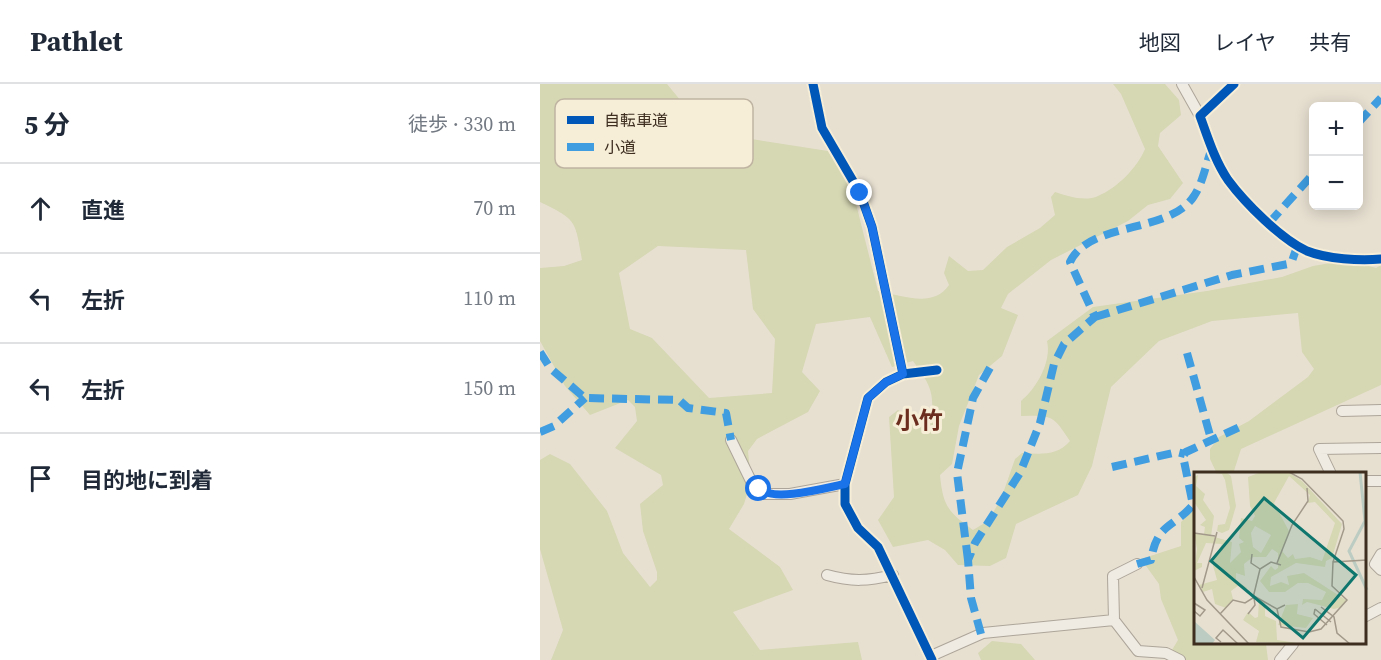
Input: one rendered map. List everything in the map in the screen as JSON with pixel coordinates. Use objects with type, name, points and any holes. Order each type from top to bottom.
[{"type":"street","points":[[813,84],[822,128],[860,193],[872,227],[903,374]]},
{"type":"street","points":[[1182,84],[1200,117],[1214,154],[1227,179],[1254,213],[1307,251],[1329,256],[1381,259]]},
{"type":"street","points":[[1200,117],[1234,84]]},
{"type":"street","points":[[937,370],[903,374],[886,382],[868,398],[845,484],[846,504],[858,528],[878,547],[931,658],[983,633],[1114,620]]},
{"type":"street","points":[[1342,411],[1381,410]]},
{"type":"street","points":[[731,440],[751,481],[765,494],[790,494],[845,484]]},
{"type":"street","points":[[1329,472],[1319,449],[1381,448]]},
{"type":"street","points":[[1381,554],[1375,564],[1381,570]]},
{"type":"street","points":[[1137,564],[1113,576],[1114,620],[1138,651],[1166,653],[1180,660]]},
{"type":"street","points":[[827,575],[850,581],[866,582],[893,575]]},
{"type":"street","points":[[1366,616],[1381,608]]},
{"type":"street","points":[[1280,660],[1292,645]]},
{"type":"green space","points":[[540,84],[667,84],[679,99],[555,99],[555,168],[753,168],[753,139],[828,151],[853,192],[878,291],[906,297],[934,297],[949,285],[944,273],[949,256],[968,271],[983,270],[1007,247],[1040,228],[1055,215],[1051,197],[1055,192],[1076,198],[1093,198],[1119,183],[1132,170],[1145,149],[1121,94],[1113,84],[1165,84],[1179,100],[1181,115],[1160,133],[1158,146],[1183,183],[1170,199],[1148,205],[1128,221],[1051,260],[1008,294],[1001,308],[1018,315],[1002,356],[979,375],[959,426],[952,464],[940,475],[945,501],[952,513],[973,530],[988,521],[1001,499],[1015,459],[1022,453],[1054,452],[1070,441],[1060,426],[1051,418],[1021,416],[1021,401],[1032,390],[1042,374],[1047,358],[1047,341],[1093,307],[1207,291],[1282,277],[1313,266],[1348,260],[1376,268],[1381,265],[1381,385],[1241,449],[1234,472],[1216,472],[1210,459],[1210,449],[1219,437],[1249,421],[1308,377],[1314,369],[1302,352],[1298,313],[1212,321],[1159,341],[1111,387],[1092,466],[1078,495],[1016,524],[1006,558],[990,566],[958,565],[945,550],[928,540],[893,547],[878,520],[894,497],[889,417],[898,410],[923,425],[932,417],[932,400],[927,381],[913,361],[892,367],[870,317],[816,324],[802,372],[820,391],[808,412],[757,439],[748,451],[751,481],[744,504],[729,529],[780,567],[793,590],[733,612],[760,650],[858,642],[862,660],[551,660],[563,630],[540,549],[540,460],[550,454],[570,464],[607,511],[623,553],[650,587],[657,580],[657,572],[643,531],[640,504],[663,485],[661,475],[615,448],[637,421],[635,407],[628,400],[590,415],[565,386],[540,341],[540,268],[564,266],[582,260],[575,229],[568,218],[540,202]],"holes":[[[658,246],[746,250],[753,309],[775,339],[772,393],[709,398],[652,338],[630,329],[619,273]]]},
{"type":"green space","points":[[1194,510],[1194,645],[1266,645],[1268,660],[1166,660],[1178,640],[1161,599],[1159,584],[1141,559],[1181,546],[1181,522]]},
{"type":"green space","points":[[992,641],[1021,644],[1035,660],[981,660],[978,653]]},
{"type":"marked path","points":[[1363,118],[1381,98]]},
{"type":"marked path","points":[[981,634],[971,598],[968,560],[975,543],[1020,473],[1040,423],[1054,364],[1064,344],[1095,317],[1070,262],[1080,249],[1094,240],[1167,217],[1183,208],[1197,191],[1212,148]]},
{"type":"marked path","points":[[1269,223],[1309,179]]},
{"type":"marked path","points":[[1095,317],[1232,275],[1288,264],[1292,261],[1298,244]]},
{"type":"marked path","points":[[540,352],[550,368],[585,398],[679,400],[688,408],[726,413],[731,440]]},
{"type":"marked path","points":[[1187,353],[1211,439]]},
{"type":"marked path","points":[[968,560],[957,473],[973,398],[991,366]]},
{"type":"marked path","points":[[540,432],[554,426],[585,398]]},
{"type":"marked path","points":[[1137,564],[1151,560],[1161,533],[1193,505],[1183,456],[1186,452],[1244,425]]},
{"type":"marked path","points":[[1112,467],[1177,452],[1185,454]]},
{"type":"cycle path","points":[[813,84],[822,128],[860,193],[872,227],[903,374]]},
{"type":"cycle path","points":[[1234,84],[1200,116],[1219,165],[1235,189],[1275,229],[1307,251],[1344,259],[1381,259]]},
{"type":"cycle path","points":[[932,660],[878,547],[858,528],[845,504],[845,484],[868,398],[886,382],[903,374],[937,370]]},
{"type":"district","name":"小竹","points":[[919,420]]},
{"type":"route","points":[[759,489],[765,494],[790,494],[845,484],[868,398],[886,382],[903,374],[872,227],[860,193]]}]
